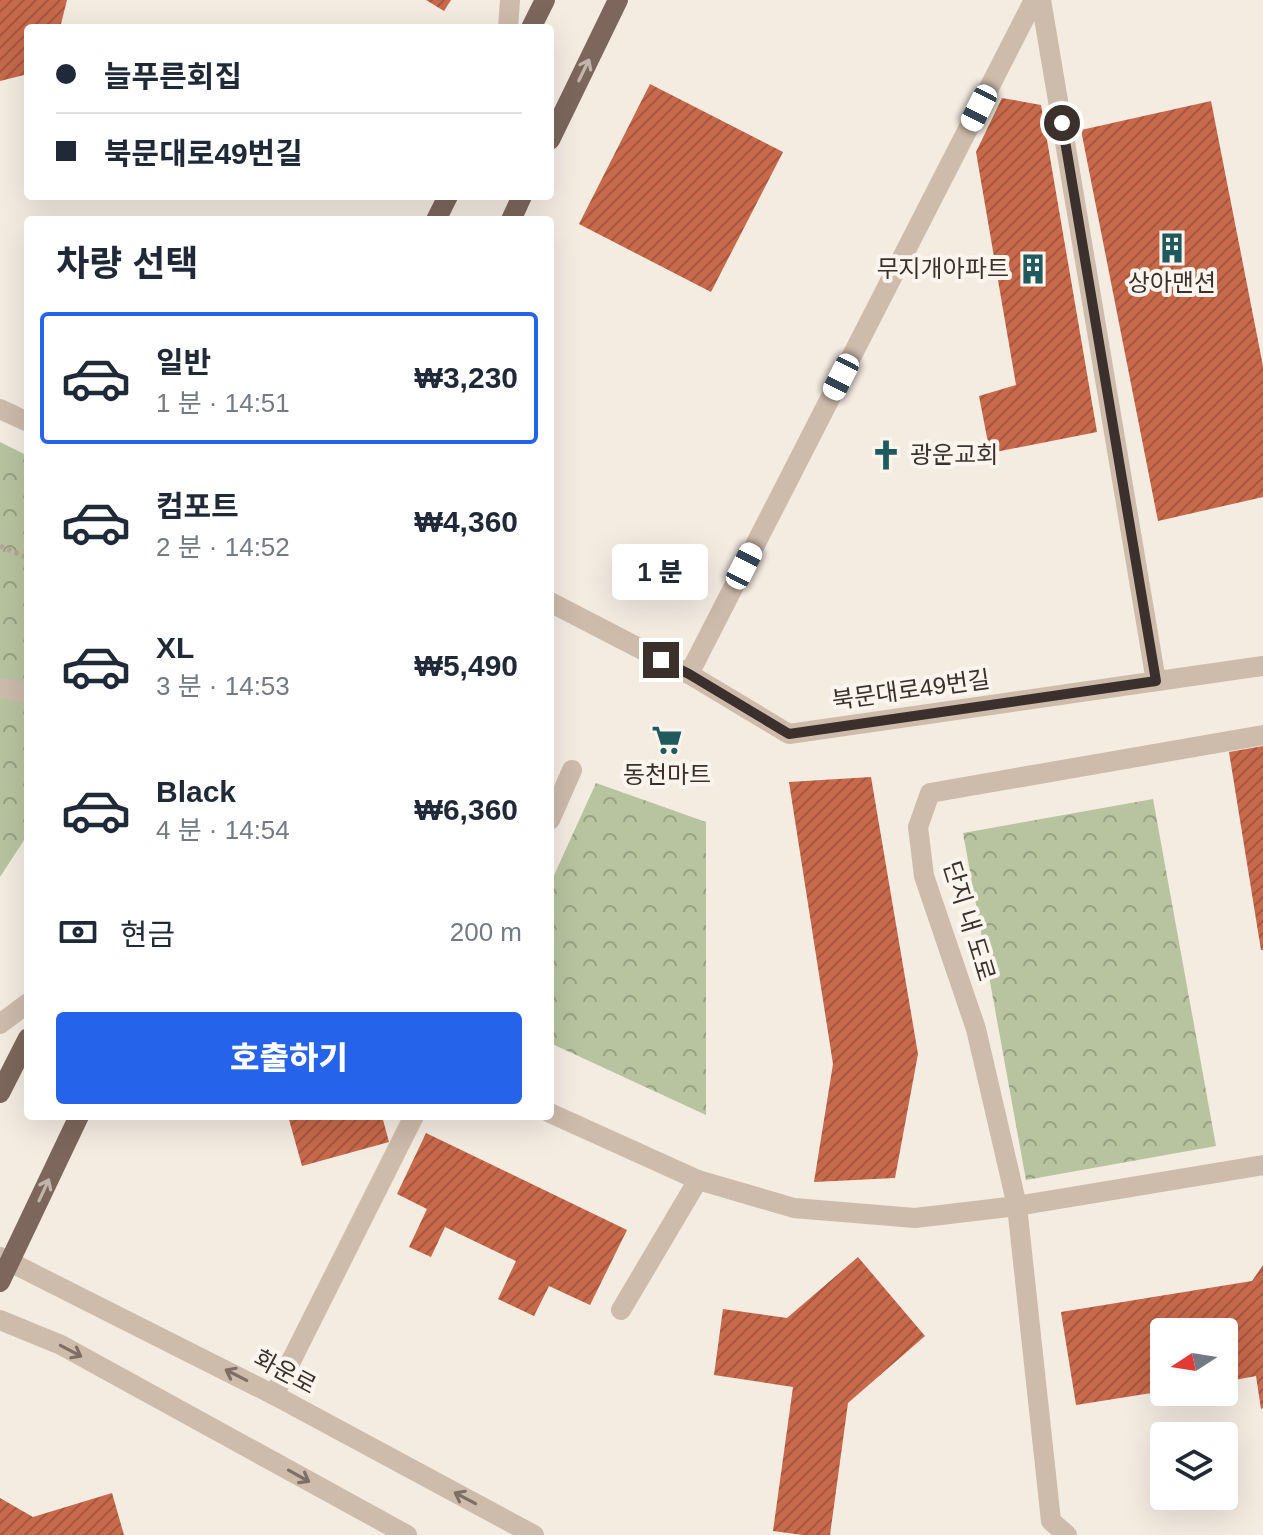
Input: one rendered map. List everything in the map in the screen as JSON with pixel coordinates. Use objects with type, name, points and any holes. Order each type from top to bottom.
[{"type":"main road","points":[[533,24],[545,0]]},
{"type":"main road","points":[[554,132],[618,0]]},
{"type":"main road","points":[[0,1093],[24,1046]]},
{"type":"main road","points":[[0,1282],[5,1258],[77,1120]]},
{"type":"street","points":[[508,24],[510,0]]},
{"type":"street","points":[[689,674],[1034,0]]},
{"type":"street","points":[[1041,0],[1156,681]]},
{"type":"street","points":[[0,409],[24,420]]},
{"type":"street","name":"북문대로49번길","points":[[554,604],[689,674],[789,734],[1263,666]]},
{"type":"street","points":[[0,689],[24,693]]},
{"type":"street","name":"단지 내 도로","points":[[1017,1206],[976,1029],[924,876],[918,827],[930,793],[1263,735]]},
{"type":"street","points":[[554,811],[572,770]]},
{"type":"street","points":[[0,1024],[24,1006]]},
{"type":"street","points":[[554,1115],[698,1180],[794,1208],[915,1218],[1017,1206],[1263,1165]]},
{"type":"street","points":[[274,1395],[412,1120]]},
{"type":"street","points":[[621,1310],[698,1180]]},
{"type":"street","points":[[1017,1206],[1051,1521],[1067,1535]]},
{"type":"street","name":"화운로","points":[[5,1258],[274,1395],[534,1535]]},
{"type":"street","points":[[0,1320],[61,1345],[407,1535]]},
{"type":"path","points":[[0,546],[24,556]]},
{"type":"green space","points":[[0,442],[24,454],[24,840],[0,877]]},
{"type":"green space","points":[[596,783],[706,822],[706,1115],[554,1045],[554,875]]},
{"type":"green space","points":[[1153,799],[1216,1146],[1026,1180],[963,833]]},
{"type":"building","points":[[0,0],[67,0],[61,24],[24,24],[24,75],[0,81]]},
{"type":"building","points":[[426,0],[451,0],[444,11]]},
{"type":"building","points":[[650,84],[783,152],[711,292],[579,224]]},
{"type":"building","name":"무지개아파트","points":[[1002,98],[1041,105],[1097,432],[990,453],[979,396],[1016,385],[976,152]]},
{"type":"building","name":"상아맨션","points":[[1211,101],[1263,366],[1263,497],[1158,521],[1081,130]]},
{"type":"building","points":[[1263,746],[1263,950],[1261,950],[1229,752]]},
{"type":"building","points":[[871,777],[918,1054],[895,1178],[814,1182],[833,1064],[789,782]]},
{"type":"building","points":[[289,1120],[383,1120],[389,1142],[302,1166]]},
{"type":"building","points":[[426,1133],[627,1230],[590,1305],[549,1286],[534,1316],[498,1299],[516,1261],[445,1227],[431,1257],[409,1247],[427,1209],[397,1194]]},
{"type":"building","points":[[858,1257],[925,1336],[848,1403],[830,1535],[773,1531],[793,1387],[714,1375],[723,1309],[787,1318]]},
{"type":"building","points":[[1263,1265],[1263,1408],[1256,1376],[1238,1379],[1238,1318],[1150,1318],[1150,1393],[1076,1405],[1061,1312],[1252,1281]]},
{"type":"building","points":[[112,1493],[124,1535],[0,1535],[0,1498],[33,1517]]},
{"type":"place","name":"상아맨션","points":[[1172,248]]},
{"type":"place","name":"무지개아파트","points":[[1033,269]]},
{"type":"place","name":"광운교회","points":[[886,455]]},
{"type":"place","name":"동천마트","points":[[667,740]]},
{"type":"route","points":[[661,660],[789,734],[1156,681],[1062,123]]}]
